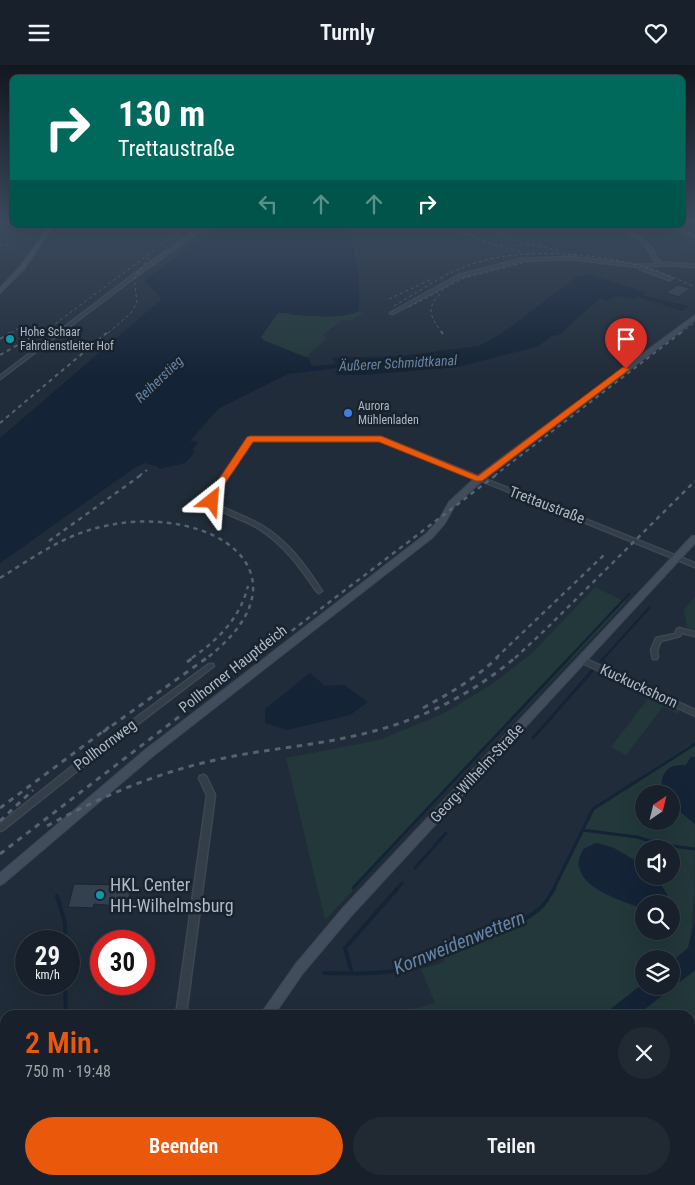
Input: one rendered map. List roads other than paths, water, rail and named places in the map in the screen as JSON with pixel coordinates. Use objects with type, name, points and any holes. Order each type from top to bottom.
[{"type":"main road","points":[[0,291],[17,272]]},
{"type":"main road","name":"Pollhorner Hauptdeich","points":[[0,880],[143,758],[429,536],[442,521],[452,504],[479,479],[695,317]]},
{"type":"main road","name":"Georg-Wilhelm-Straße","points":[[270,1010],[299,969],[347,913],[695,538]]},
{"type":"street","points":[[0,378],[139,272]]},
{"type":"street","points":[[392,313],[460,276],[474,272]]},
{"type":"street","points":[[653,272],[670,279]]},
{"type":"street","points":[[250,439],[213,494],[212,501],[216,505],[258,525],[280,541],[302,564],[319,591]]},
{"type":"street","name":"Trettaustraße","points":[[250,439],[381,439],[695,565]]},
{"type":"street","points":[[655,657],[654,650],[658,640],[678,635],[679,630],[695,634]]},
{"type":"street","name":"Kuckuckshorn","points":[[582,660],[695,713]]},
{"type":"street","name":"Pollhornweg","points":[[0,828],[98,750],[212,666]]},
{"type":"street","points":[[182,1010],[211,795],[203,778]]},
{"type":"water","points":[[156,272],[358,272],[359,311],[352,314],[328,316],[278,313],[261,337],[263,340],[308,358],[312,366],[336,364],[332,358],[400,356],[479,346],[504,332],[576,277],[585,275],[584,273],[646,292],[642,295],[689,306],[682,311],[638,297],[635,299],[617,296],[607,301],[600,298],[559,335],[551,336],[539,346],[458,367],[363,375],[336,375],[337,368],[288,374],[218,409],[190,441],[198,442],[193,449],[194,453],[185,463],[159,469],[145,463],[133,469],[0,563],[0,438],[162,299],[144,281]]},
{"type":"water","points":[[310,673],[325,686],[344,685],[368,702],[350,715],[287,730],[265,723],[265,709]]},
{"type":"water","points":[[691,757],[695,757],[695,824],[680,812],[680,785],[662,785],[664,774],[667,770],[674,766],[686,765]]},
{"type":"water","points":[[596,843],[614,848],[635,861],[635,885],[661,885],[667,895],[635,895],[635,906],[597,889],[587,881],[581,872],[579,861],[584,849]]},
{"type":"water","points":[[695,923],[695,970],[680,982],[680,955],[688,948]]},
{"type":"water","points":[[635,990],[635,995],[663,995],[643,1010],[609,1010]]},
{"type":"waterway","points":[[0,282],[5,277]]},
{"type":"waterway","points":[[569,658],[629,594]]},
{"type":"waterway","points":[[604,658],[649,608]]},
{"type":"waterway","points":[[353,888],[570,657]]},
{"type":"waterway","points":[[601,661],[604,658]]},
{"type":"waterway","points":[[533,738],[593,670]]},
{"type":"waterway","name":"Kornweidenwettern","points":[[583,830],[593,809],[695,744]]},
{"type":"waterway","name":"Kornweidenwettern","points":[[553,890],[583,830]]},
{"type":"waterway","points":[[583,830],[637,837],[664,845],[695,849]]},
{"type":"waterway","points":[[415,868],[446,833]]},
{"type":"waterway","points":[[396,890],[402,883]]},
{"type":"waterway","points":[[352,973],[345,948],[397,889]]},
{"type":"waterway","name":"Kornweidenwettern","points":[[352,973],[393,971],[448,954],[495,934],[533,914],[554,889]]},
{"type":"waterway","points":[[57,896],[65,923],[65,930]]},
{"type":"waterway","name":"Kornweidenwettern","points":[[324,973],[352,973]]},
{"type":"waterway","points":[[65,995],[66,1010]]},
{"type":"railway","points":[[40,333],[125,272]]},
{"type":"railway","points":[[108,333],[131,313],[137,302],[134,278],[138,272]]},
{"type":"railway","points":[[394,306],[453,272]]},
{"type":"railway","points":[[409,307],[464,278],[486,272]]},
{"type":"railway","points":[[661,272],[695,287]]},
{"type":"railway","points":[[389,299],[432,279]]},
{"type":"railway","points":[[440,294],[432,304],[431,313],[442,333]]},
{"type":"railway","points":[[681,333],[695,322]]},
{"type":"railway","points":[[11,333],[24,325]]},
{"type":"railway","points":[[0,339],[13,331]]},
{"type":"railway","points":[[0,355],[42,331]]},
{"type":"railway","points":[[0,423],[109,331]]},
{"type":"railway","points":[[494,476],[683,331]]},
{"type":"railway","points":[[139,476],[147,470]]},
{"type":"railway","points":[[49,541],[141,475]]},
{"type":"railway","points":[[256,658],[496,475]]},
{"type":"railway","points":[[515,658],[695,481]]},
{"type":"railway","points":[[0,578],[62,541],[94,529],[132,522],[167,523],[199,529],[224,542],[243,559],[252,579],[251,603],[236,630],[207,658]]},
{"type":"railway","points":[[496,658],[605,554]]},
{"type":"railway","points":[[192,658],[227,627],[240,608],[248,586]]},
{"type":"railway","points":[[187,662],[194,657]]},
{"type":"railway","points":[[103,732],[208,657]]},
{"type":"railway","points":[[0,854],[257,657]]},
{"type":"railway","points":[[423,708],[471,679],[498,657]]},
{"type":"railway","points":[[47,826],[131,786],[197,764],[341,739],[401,723],[442,706],[480,684],[516,657]]},
{"type":"railway","points":[[0,808],[109,727]]},
{"type":"railway","points":[[0,821],[33,790]]},
{"type":"place","name":"Hohe Schaar Fahrdienstleiter Hof","points":[[10,339]]},
{"type":"place","name":"Aurora Mühlenladen","points":[[348,413]]},
{"type":"place","name":"HKL Center HH-Wilhelmsburg","points":[[100,895]]},
{"type":"water label","name":"Äußerer Schmidtkanal","points":[[398,363]]},
{"type":"water label","name":"Reiherstieg","points":[[159,379]]}]
